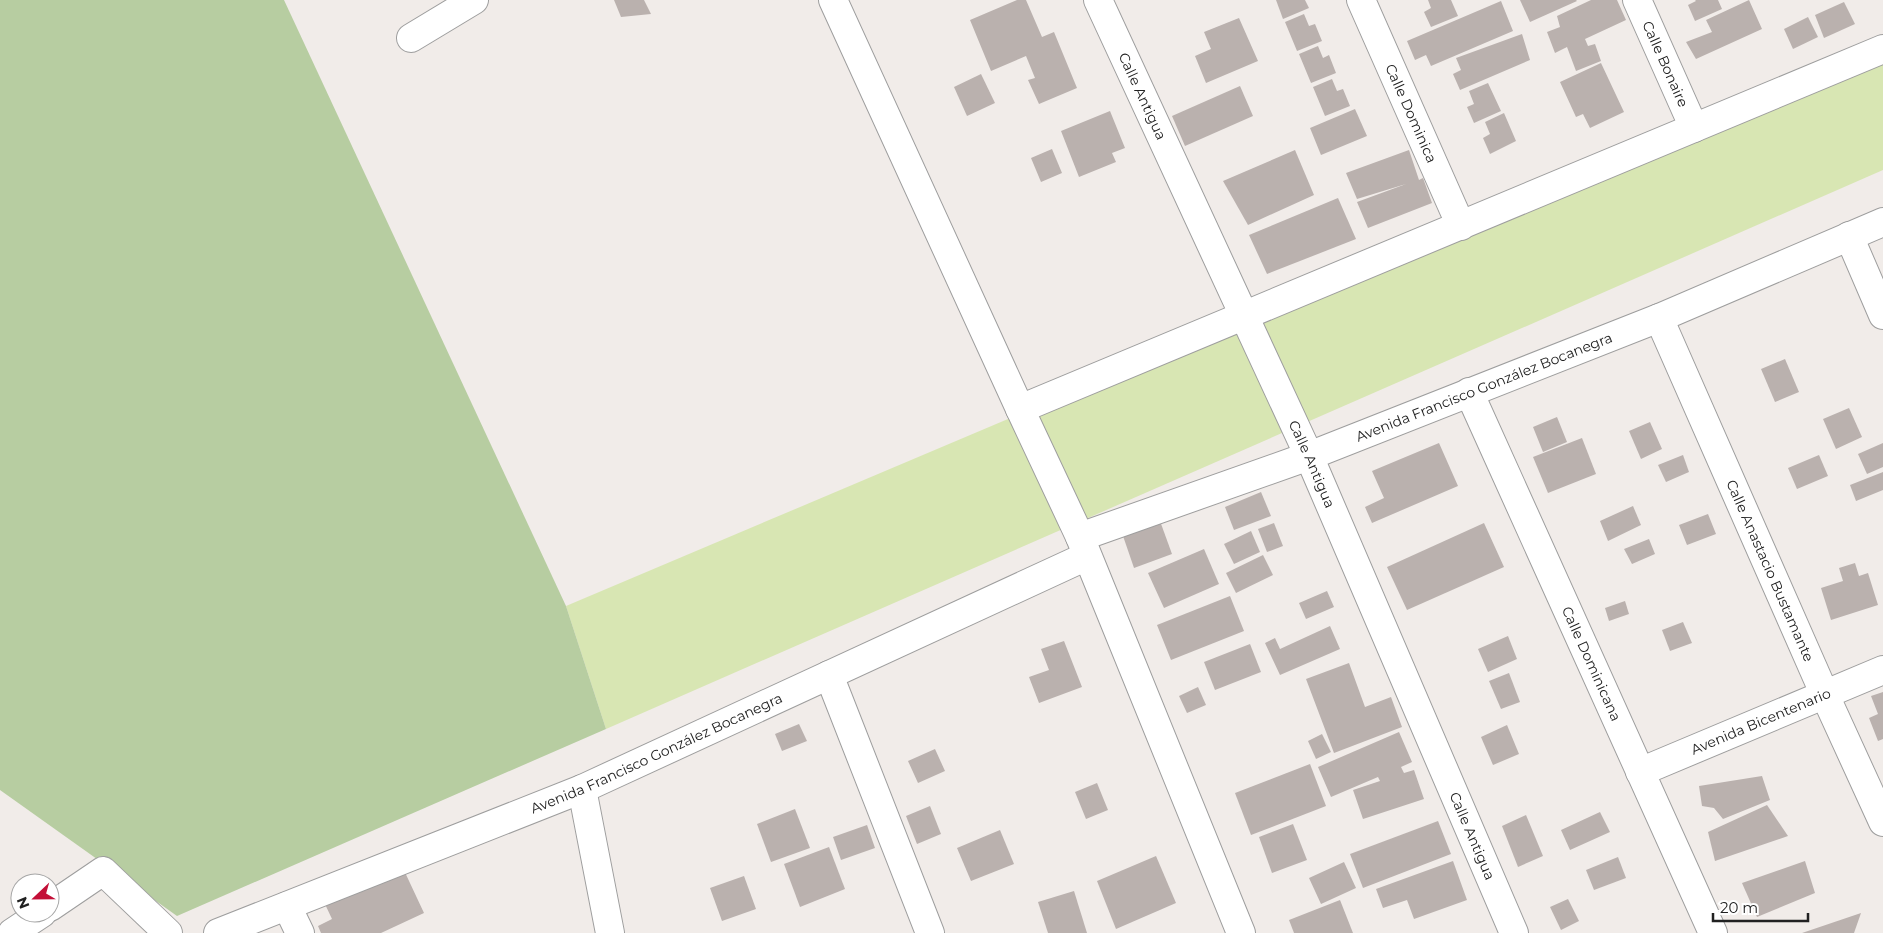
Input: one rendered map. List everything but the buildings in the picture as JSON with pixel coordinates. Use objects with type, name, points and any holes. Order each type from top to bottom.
[{"type":"street","points":[[411,38],[474,0]]},
{"type":"street","points":[[833,0],[1084,547],[1241,933]]},
{"type":"street","name":"Calle Antigua","points":[[1098,0],[1309,456],[1514,933]]},
{"type":"street","name":"Calle Dominica","points":[[1361,0],[1460,226]]},
{"type":"street","name":"Calle Bonaire","points":[[1637,0],[1694,128]]},
{"type":"street","points":[[1020,409],[1883,49]]},
{"type":"street","name":"Avenida Francisco González Bocanegra","points":[[218,933],[582,788],[829,674],[1084,547],[1659,318],[1883,222]]},
{"type":"street","points":[[1849,236],[1883,316]]},
{"type":"street","name":"Calle Anastacio Bustamante","points":[[1659,318],[1824,693],[1883,822]]},
{"type":"street","name":"Calle Dominicana","points":[[1470,392],[1713,933]]},
{"type":"street","name":"Avenida Bicentenario","points":[[1640,772],[1824,693],[1883,670]]},
{"type":"street","points":[[829,674],[930,933]]},
{"type":"street","points":[[582,788],[610,933]]},
{"type":"street","points":[[60,900],[103,871],[168,933]]},
{"type":"street","points":[[287,906],[300,933]]},
{"type":"street","points":[[12,933],[27,923]]},
{"type":"green space","points":[[0,0],[284,0],[566,606],[606,729],[177,916],[0,790]]},
{"type":"green space","points":[[1883,49],[1883,170],[606,729],[566,606]]}]
